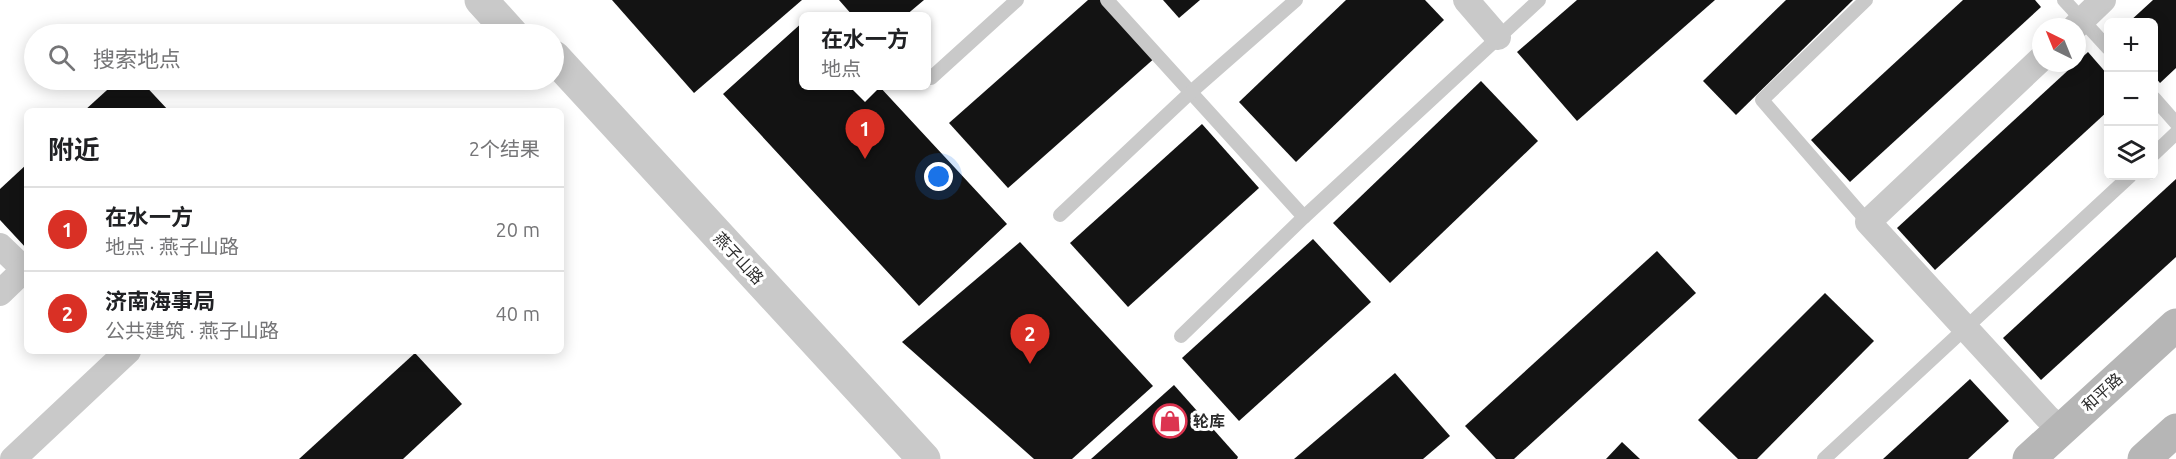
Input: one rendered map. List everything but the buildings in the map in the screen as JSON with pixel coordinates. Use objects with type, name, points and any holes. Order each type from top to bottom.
[{"type":"main road","name":"和平路","points":[[2029,459],[2176,325]]},
{"type":"main road","points":[[2144,459],[2176,430]]},
{"type":"street","points":[[481,0],[503,24]]},
{"type":"street","points":[[501,0],[523,24]]},
{"type":"street","points":[[1466,0],[1498,37]]},
{"type":"street","points":[[2084,18],[2103,0]]},
{"type":"street","points":[[2032,67],[1868,222],[2047,417],[2061,429]]},
{"type":"street","name":"燕子山路","points":[[564,68],[924,459]]},
{"type":"street","name":"燕子山路","points":[[564,90],[904,459]]},
{"type":"street","points":[[0,246],[24,267]]},
{"type":"street","points":[[0,293],[24,271]]},
{"type":"street","points":[[13,459],[118,354]]},
{"type":"lane","points":[[932,78],[1017,0]]},
{"type":"lane","points":[[1107,0],[1304,217]]},
{"type":"lane","points":[[1060,215],[1191,92],[1296,0]]},
{"type":"lane","points":[[1181,336],[1304,217],[1539,0]]},
{"type":"lane","points":[[1866,0],[1762,100],[1868,222]]},
{"type":"lane","points":[[2064,0],[2076,18]]},
{"type":"lane","points":[[2086,29],[2104,44]]},
{"type":"lane","points":[[2158,103],[2176,123]]},
{"type":"lane","points":[[2158,150],[2176,133]]},
{"type":"lane","points":[[1824,459],[2126,180]]},
{"type":"place","name":"在水一方","points":[[865,159]]},
{"type":"place","name":"济南海事局","points":[[1030,364]]},
{"type":"place","name":"轮库","points":[[1170,421]]}]
